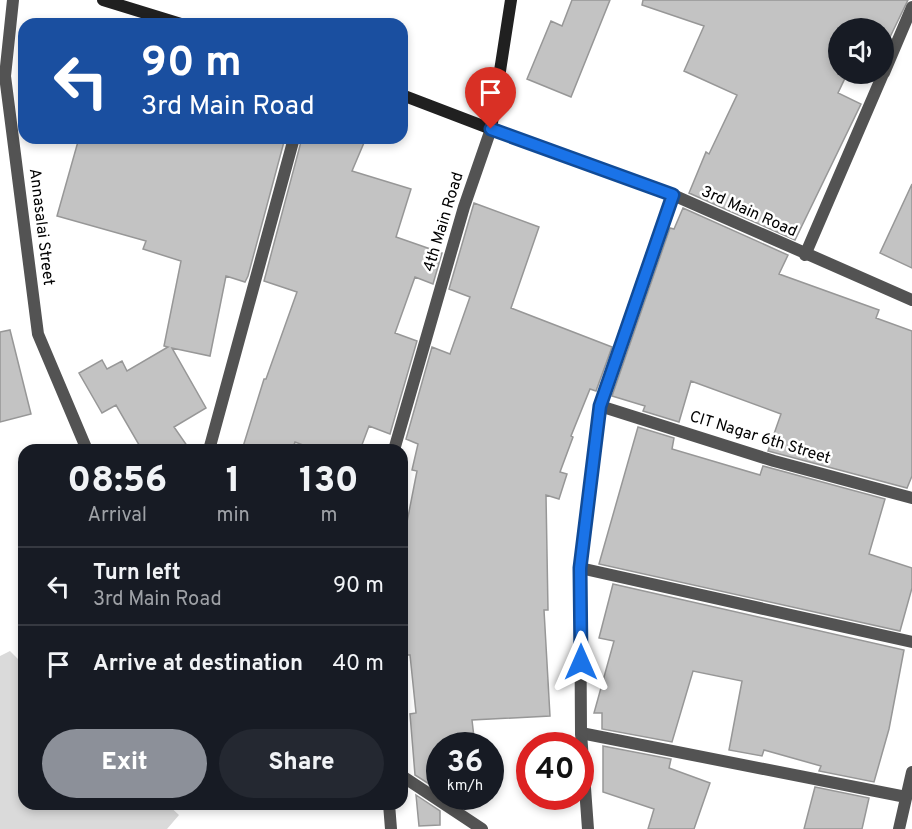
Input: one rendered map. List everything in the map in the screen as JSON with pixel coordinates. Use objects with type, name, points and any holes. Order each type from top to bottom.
[{"type":"main road","points":[[103,0],[162,18]]},
{"type":"main road","name":"4th Main Road","points":[[491,129],[511,0]]},
{"type":"main road","name":"3rd Main Road","points":[[408,97],[491,129]]},
{"type":"street","name":"Annasalai Street","points":[[13,0],[5,76],[38,334],[84,444]]},
{"type":"street","points":[[894,48],[912,7]]},
{"type":"street","points":[[806,255],[878,84]]},
{"type":"street","name":"3rd Main Road","points":[[491,129],[673,195],[912,300]]},
{"type":"street","name":"4th Main Road","points":[[396,444],[464,207],[491,129]]},
{"type":"street","points":[[211,444],[292,144]]},
{"type":"street","points":[[581,732],[580,568],[600,406],[673,195]]},
{"type":"street","name":"CIT Nagar 6th Street","points":[[600,406],[774,461],[912,498]]},
{"type":"street","points":[[580,568],[912,642]]},
{"type":"street","points":[[594,735],[906,797]]},
{"type":"street","points":[[898,829],[912,772]]},
{"type":"street","points":[[408,780],[482,829]]},
{"type":"street","points":[[389,810],[391,829]]},
{"type":"street","points":[[587,810],[588,829]]},
{"type":"shaded area","points":[[10,651],[18,659],[18,810],[174,810],[179,815],[167,829],[0,829],[0,656]]},
{"type":"building","points":[[572,0],[610,0],[571,97],[527,79],[551,21],[562,26]]},
{"type":"building","points":[[643,0],[908,0],[894,29],[894,18],[828,18],[828,84],[842,84],[838,93],[861,104],[795,240],[689,193],[706,152],[709,154],[737,95],[684,71],[704,26],[642,5]]},
{"type":"building","points":[[77,144],[283,144],[248,276],[245,282],[226,276],[210,356],[172,348],[206,408],[174,427],[186,444],[139,444],[116,405],[102,413],[79,373],[102,360],[107,369],[122,361],[127,371],[168,347],[164,346],[181,261],[143,249],[146,241],[57,216]]},
{"type":"building","points":[[300,144],[363,144],[352,171],[411,189],[396,237],[442,253],[433,284],[415,277],[395,333],[417,341],[390,434],[369,426],[362,444],[300,444],[295,442],[294,444],[244,444],[264,379],[266,379],[297,292],[264,281]]},
{"type":"building","points":[[912,184],[912,268],[880,253]]},
{"type":"building","points":[[474,203],[539,227],[511,308],[612,347],[596,391],[590,389],[571,436],[573,437],[560,472],[567,474],[559,499],[546,495],[548,610],[544,610],[550,716],[472,720],[473,732],[426,732],[426,782],[415,775],[410,714],[416,713],[410,655],[408,655],[408,517],[417,471],[412,470],[418,444],[406,439],[432,347],[450,354],[470,297],[449,289]]},
{"type":"building","points":[[683,208],[788,255],[779,274],[879,310],[876,318],[912,331],[912,476],[907,488],[768,451],[781,414],[691,381],[679,422],[643,411],[645,406],[612,396],[670,228],[674,229]]},
{"type":"building","points":[[10,330],[31,414],[0,422],[0,332]]},
{"type":"building","points":[[638,427],[674,438],[672,449],[760,475],[763,466],[885,499],[869,554],[912,568],[912,588],[900,631],[599,564]]},
{"type":"building","points":[[613,584],[904,650],[889,729],[874,782],[819,771],[821,766],[764,750],[762,756],[729,750],[742,681],[693,671],[672,742],[602,729],[602,713],[594,713],[614,641],[599,638]]},
{"type":"building","points":[[603,746],[671,759],[669,768],[710,783],[694,829],[648,829],[654,809],[603,792]]},
{"type":"building","points":[[815,787],[869,798],[862,829],[804,829]]},
{"type":"building","points":[[416,795],[426,802],[426,810],[440,811],[440,825],[419,826]]},
{"type":"route","points":[[491,129],[673,195],[600,406],[580,568],[581,662]]}]
